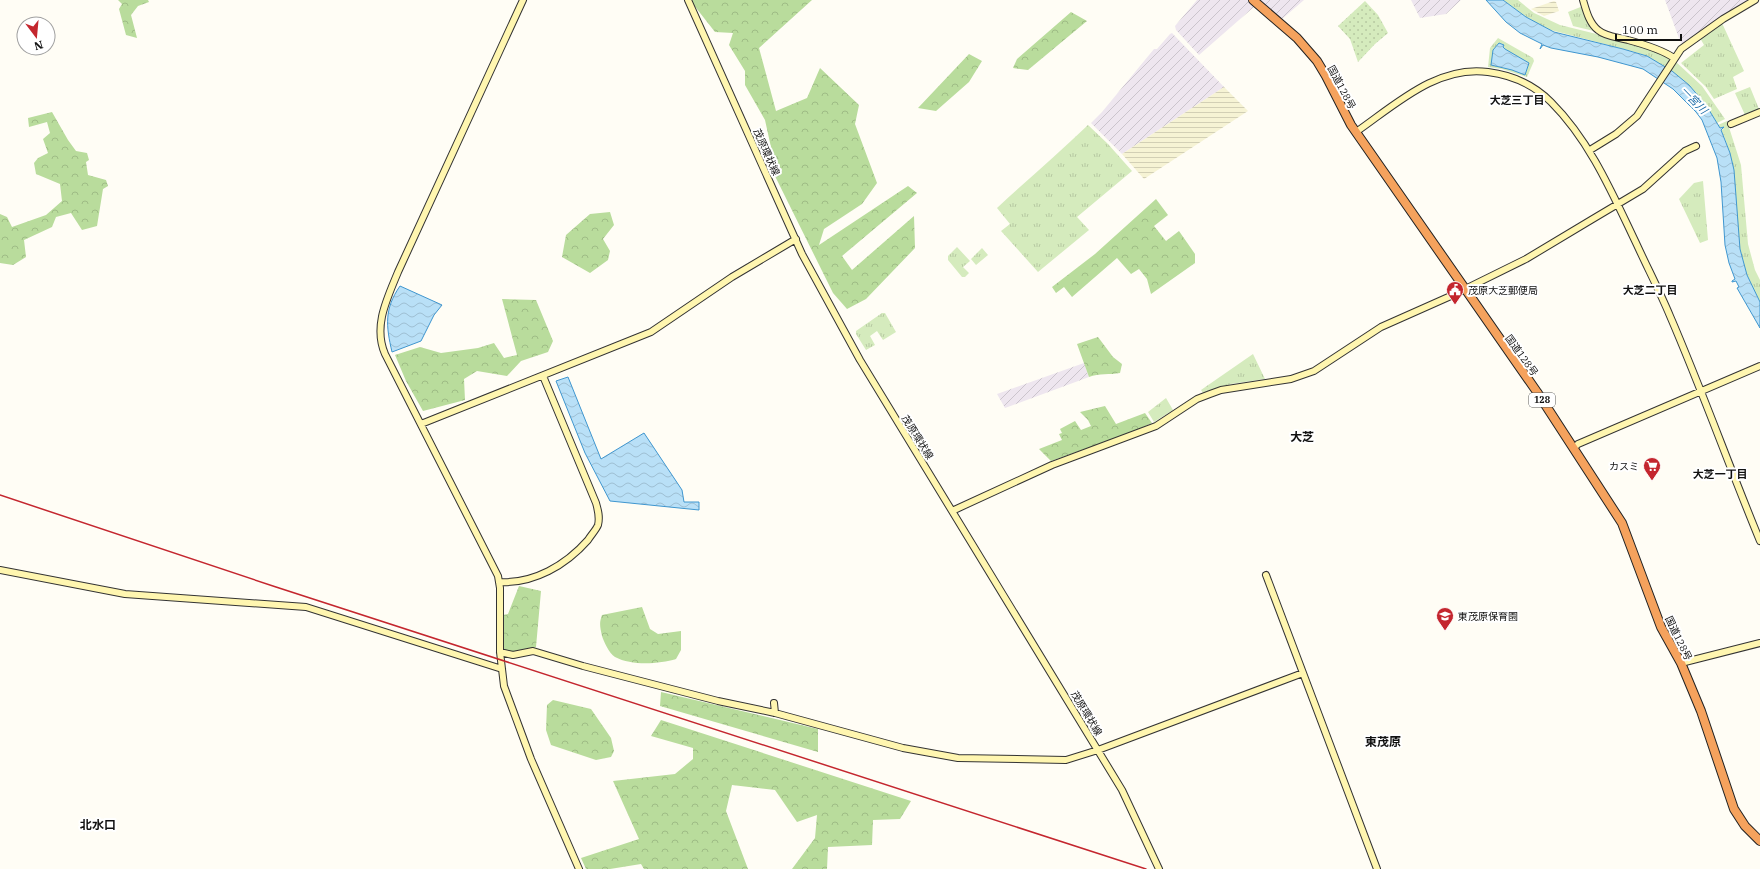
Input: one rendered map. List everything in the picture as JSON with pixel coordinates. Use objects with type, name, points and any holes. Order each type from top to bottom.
[{"type":"highway","name":"国道128号","points":[[1253,0],[1297,38],[1317,61],[1356,132],[1574,448],[1622,523],[1661,627],[1680,663],[1701,711],[1734,809],[1745,826],[1760,841]]},
{"type":"street","points":[[523,0],[398,272],[382,312],[380,332],[382,347],[495,570],[499,582],[500,652],[504,686],[531,759],[579,869]]},
{"type":"street","name":"茂原環状線","points":[[688,0],[802,254],[860,360],[1122,790],[1159,869]]},
{"type":"street","points":[[1583,0],[1589,17],[1599,31],[1641,44],[1669,55],[1672,61]]},
{"type":"street","points":[[1590,150],[1616,134],[1637,116],[1681,49],[1723,19],[1755,0]]},
{"type":"street","points":[[1356,132],[1425,84],[1455,74],[1487,72],[1508,75],[1527,83],[1552,102],[1590,150],[1670,315],[1760,541]]},
{"type":"street","points":[[1732,124],[1760,112]]},
{"type":"street","points":[[952,511],[1052,464],[1156,426],[1197,399],[1221,390],[1291,378],[1314,371],[1381,327],[1526,259],[1643,189],[1685,151],[1696,146]]},
{"type":"street","points":[[421,424],[651,332],[732,277],[796,239]]},
{"type":"street","points":[[1574,448],[1578,444],[1760,366]]},
{"type":"street","points":[[499,582],[534,578],[562,563],[578,551],[594,533],[598,524],[599,515],[596,503],[543,376]]},
{"type":"street","points":[[0,570],[125,594],[306,607],[502,669]]},
{"type":"street","points":[[1266,575],[1377,869]]},
{"type":"street","points":[[1680,663],[1760,643]]},
{"type":"street","points":[[500,652],[513,655],[533,651],[591,668],[904,748],[958,758],[1066,760],[1098,750],[1303,673]]},
{"type":"street","points":[[774,704],[775,714]]},
{"type":"shaded area","points":[[1197,0],[1248,0],[1255,6],[1199,55],[1176,30],[1175,26]]},
{"type":"shaded area","points":[[1259,0],[1304,0],[1282,19]]},
{"type":"shaded area","points":[[1411,0],[1461,0],[1446,14],[1420,18]]},
{"type":"shaded area","points":[[1665,0],[1748,0],[1683,44],[1680,41]]},
{"type":"shaded area","points":[[1554,1],[1556,2],[1559,11],[1544,16],[1531,9]]},
{"type":"shaded area","points":[[1172,33],[1224,87],[1122,154],[1091,123],[1102,112],[1154,49],[1157,49]]},
{"type":"shaded area","points":[[1224,87],[1248,111],[1144,179],[1122,154]]},
{"type":"shaded area","points":[[1084,363],[1089,377],[1005,408],[997,394]]},
{"type":"green space","points":[[118,0],[148,0],[149,2],[138,6],[131,15],[137,38],[126,35],[119,9],[122,4]]},
{"type":"green space","points":[[692,0],[812,0],[759,48],[776,111],[807,98],[820,68],[859,105],[855,124],[877,183],[862,204],[824,229],[819,245],[908,186],[917,193],[842,256],[852,270],[914,216],[915,248],[866,299],[847,309],[833,293],[771,168],[774,161],[765,120],[745,85],[745,71],[729,45],[733,33],[715,32],[693,4]]},
{"type":"green space","points":[[1503,0],[1518,0],[1534,13],[1560,25],[1625,41],[1667,56],[1671,59],[1666,68],[1647,56],[1635,52],[1547,29],[1526,17]]},
{"type":"green space","points":[[1365,1],[1378,15],[1388,33],[1358,62],[1350,39],[1338,26]]},
{"type":"green space","points":[[1583,6],[1594,31],[1573,26],[1568,12]]},
{"type":"green space","points":[[1071,12],[1087,21],[1028,70],[1013,68],[1017,59]]},
{"type":"green space","points":[[1722,23],[1744,71],[1733,77],[1737,89],[1714,99],[1706,87],[1681,63],[1704,45],[1700,38]]},
{"type":"green space","points":[[1498,38],[1533,58],[1534,61],[1527,77],[1502,69],[1488,67],[1490,48]]},
{"type":"green space","points":[[969,54],[982,61],[969,82],[936,111],[918,108]]},
{"type":"green space","points":[[1675,61],[1702,86],[1725,119],[1717,123],[1696,94],[1670,70]]},
{"type":"green space","points":[[1750,87],[1759,109],[1745,115],[1735,93]]},
{"type":"green space","points":[[52,112],[76,151],[87,153],[89,160],[86,162],[88,175],[106,180],[108,186],[103,189],[97,226],[82,230],[71,213],[56,217],[52,227],[24,240],[26,257],[13,265],[0,263],[0,214],[7,217],[12,227],[46,215],[62,201],[60,184],[36,174],[34,163],[38,158],[48,153],[43,139],[50,133],[47,122],[29,127],[28,118]]},
{"type":"green space","points":[[1727,121],[1741,165],[1748,244],[1755,270],[1760,280],[1760,302],[1743,263],[1738,241],[1732,162],[1721,130],[1724,129],[1720,128],[1718,125]]},
{"type":"green space","points":[[1088,125],[1108,144],[1132,171],[1077,217],[1089,230],[1038,272],[1001,231],[1010,224],[997,208]]},
{"type":"green space","points":[[1703,181],[1708,240],[1700,243],[1679,199],[1694,183]]},
{"type":"green space","points":[[1156,199],[1168,215],[1154,226],[1166,241],[1179,231],[1195,254],[1195,263],[1151,294],[1147,279],[1139,269],[1131,274],[1117,258],[1072,297],[1064,287],[1056,293],[1052,287],[1095,254]]},
{"type":"green space","points":[[610,212],[614,225],[603,239],[610,251],[608,260],[590,273],[562,257],[566,235],[590,214]]},
{"type":"green space","points":[[957,247],[970,261],[963,267],[969,273],[965,277],[962,277],[948,260],[948,256]]},
{"type":"green space","points":[[982,248],[988,255],[976,265],[971,259]]},
{"type":"green space","points":[[502,299],[536,300],[553,341],[548,352],[521,361],[507,376],[477,371],[464,379],[465,400],[423,411],[406,381],[395,355],[420,347],[441,353],[478,348],[494,343],[504,358],[517,355]]},
{"type":"green space","points":[[882,313],[885,313],[896,332],[883,340],[877,331],[870,336],[875,345],[866,350],[856,334],[856,331]]},
{"type":"green space","points":[[1098,337],[1113,357],[1122,364],[1120,373],[1089,377],[1077,344]]},
{"type":"green space","points":[[1253,354],[1265,379],[1231,384],[1203,393],[1201,390]]},
{"type":"green space","points":[[1166,398],[1173,410],[1154,422],[1148,412]]},
{"type":"green space","points":[[1105,406],[1116,424],[1145,413],[1152,423],[1130,433],[1051,461],[1039,449],[1062,440],[1059,434],[1062,433],[1060,429],[1075,421],[1081,430],[1091,426],[1088,420],[1080,412]]},
{"type":"green space","points":[[519,586],[541,591],[536,647],[521,652],[506,652],[503,649],[503,615],[508,614]]},
{"type":"green space","points":[[642,607],[650,629],[658,634],[681,631],[681,650],[676,659],[654,663],[629,662],[615,657],[605,644],[600,623],[602,615]]},
{"type":"green space","points":[[661,692],[818,729],[818,752],[660,706]]},
{"type":"green space","points":[[553,700],[591,709],[611,738],[614,751],[611,757],[596,760],[551,745],[546,730],[547,705]]},
{"type":"green space","points":[[661,720],[911,801],[900,819],[873,820],[872,845],[828,847],[827,869],[792,869],[815,838],[817,815],[797,822],[775,790],[732,785],[726,811],[748,869],[644,869],[641,864],[610,869],[586,869],[581,858],[639,839],[613,781],[675,774],[693,759],[693,748],[651,736]]},
{"type":"water","name":"一宮川","points":[[1486,0],[1503,0],[1526,17],[1554,32],[1647,56],[1672,71],[1689,85],[1706,105],[1720,128],[1724,127],[1721,130],[1730,153],[1734,170],[1740,249],[1747,275],[1760,302],[1760,328],[1737,288],[1739,287],[1736,281],[1732,282],[1735,279],[1729,263],[1725,245],[1721,182],[1717,158],[1702,120],[1696,112],[1673,89],[1643,69],[1543,45],[1540,49],[1542,44],[1520,33],[1506,22]]},
{"type":"water","points":[[1499,43],[1504,45],[1503,47],[1505,49],[1529,63],[1525,75],[1491,65],[1493,50]]},
{"type":"water","points":[[400,286],[442,305],[434,315],[421,341],[392,352],[388,334],[388,318],[391,302]]},
{"type":"water","points":[[568,377],[601,459],[644,433],[682,490],[684,502],[699,502],[699,510],[610,501],[585,453],[556,381]]},
{"type":"railway","points":[[0,495],[276,587],[1146,869]]},
{"type":"place","name":"茂原大芝郵便局","points":[[1455,305]]},
{"type":"place","name":"カスミ","points":[[1652,481]]},
{"type":"place","name":"東茂原保育園","points":[[1445,631]]},
{"type":"district","name":"大芝三丁目","points":[[1517,100]]},
{"type":"district","name":"大芝二丁目","points":[[1650,290]]},
{"type":"district","name":"大芝","points":[[1302,437]]},
{"type":"district","name":"大芝一丁目","points":[[1720,474]]},
{"type":"district","name":"東茂原","points":[[1383,742]]},
{"type":"district","name":"北水口","points":[[98,825]]}]
